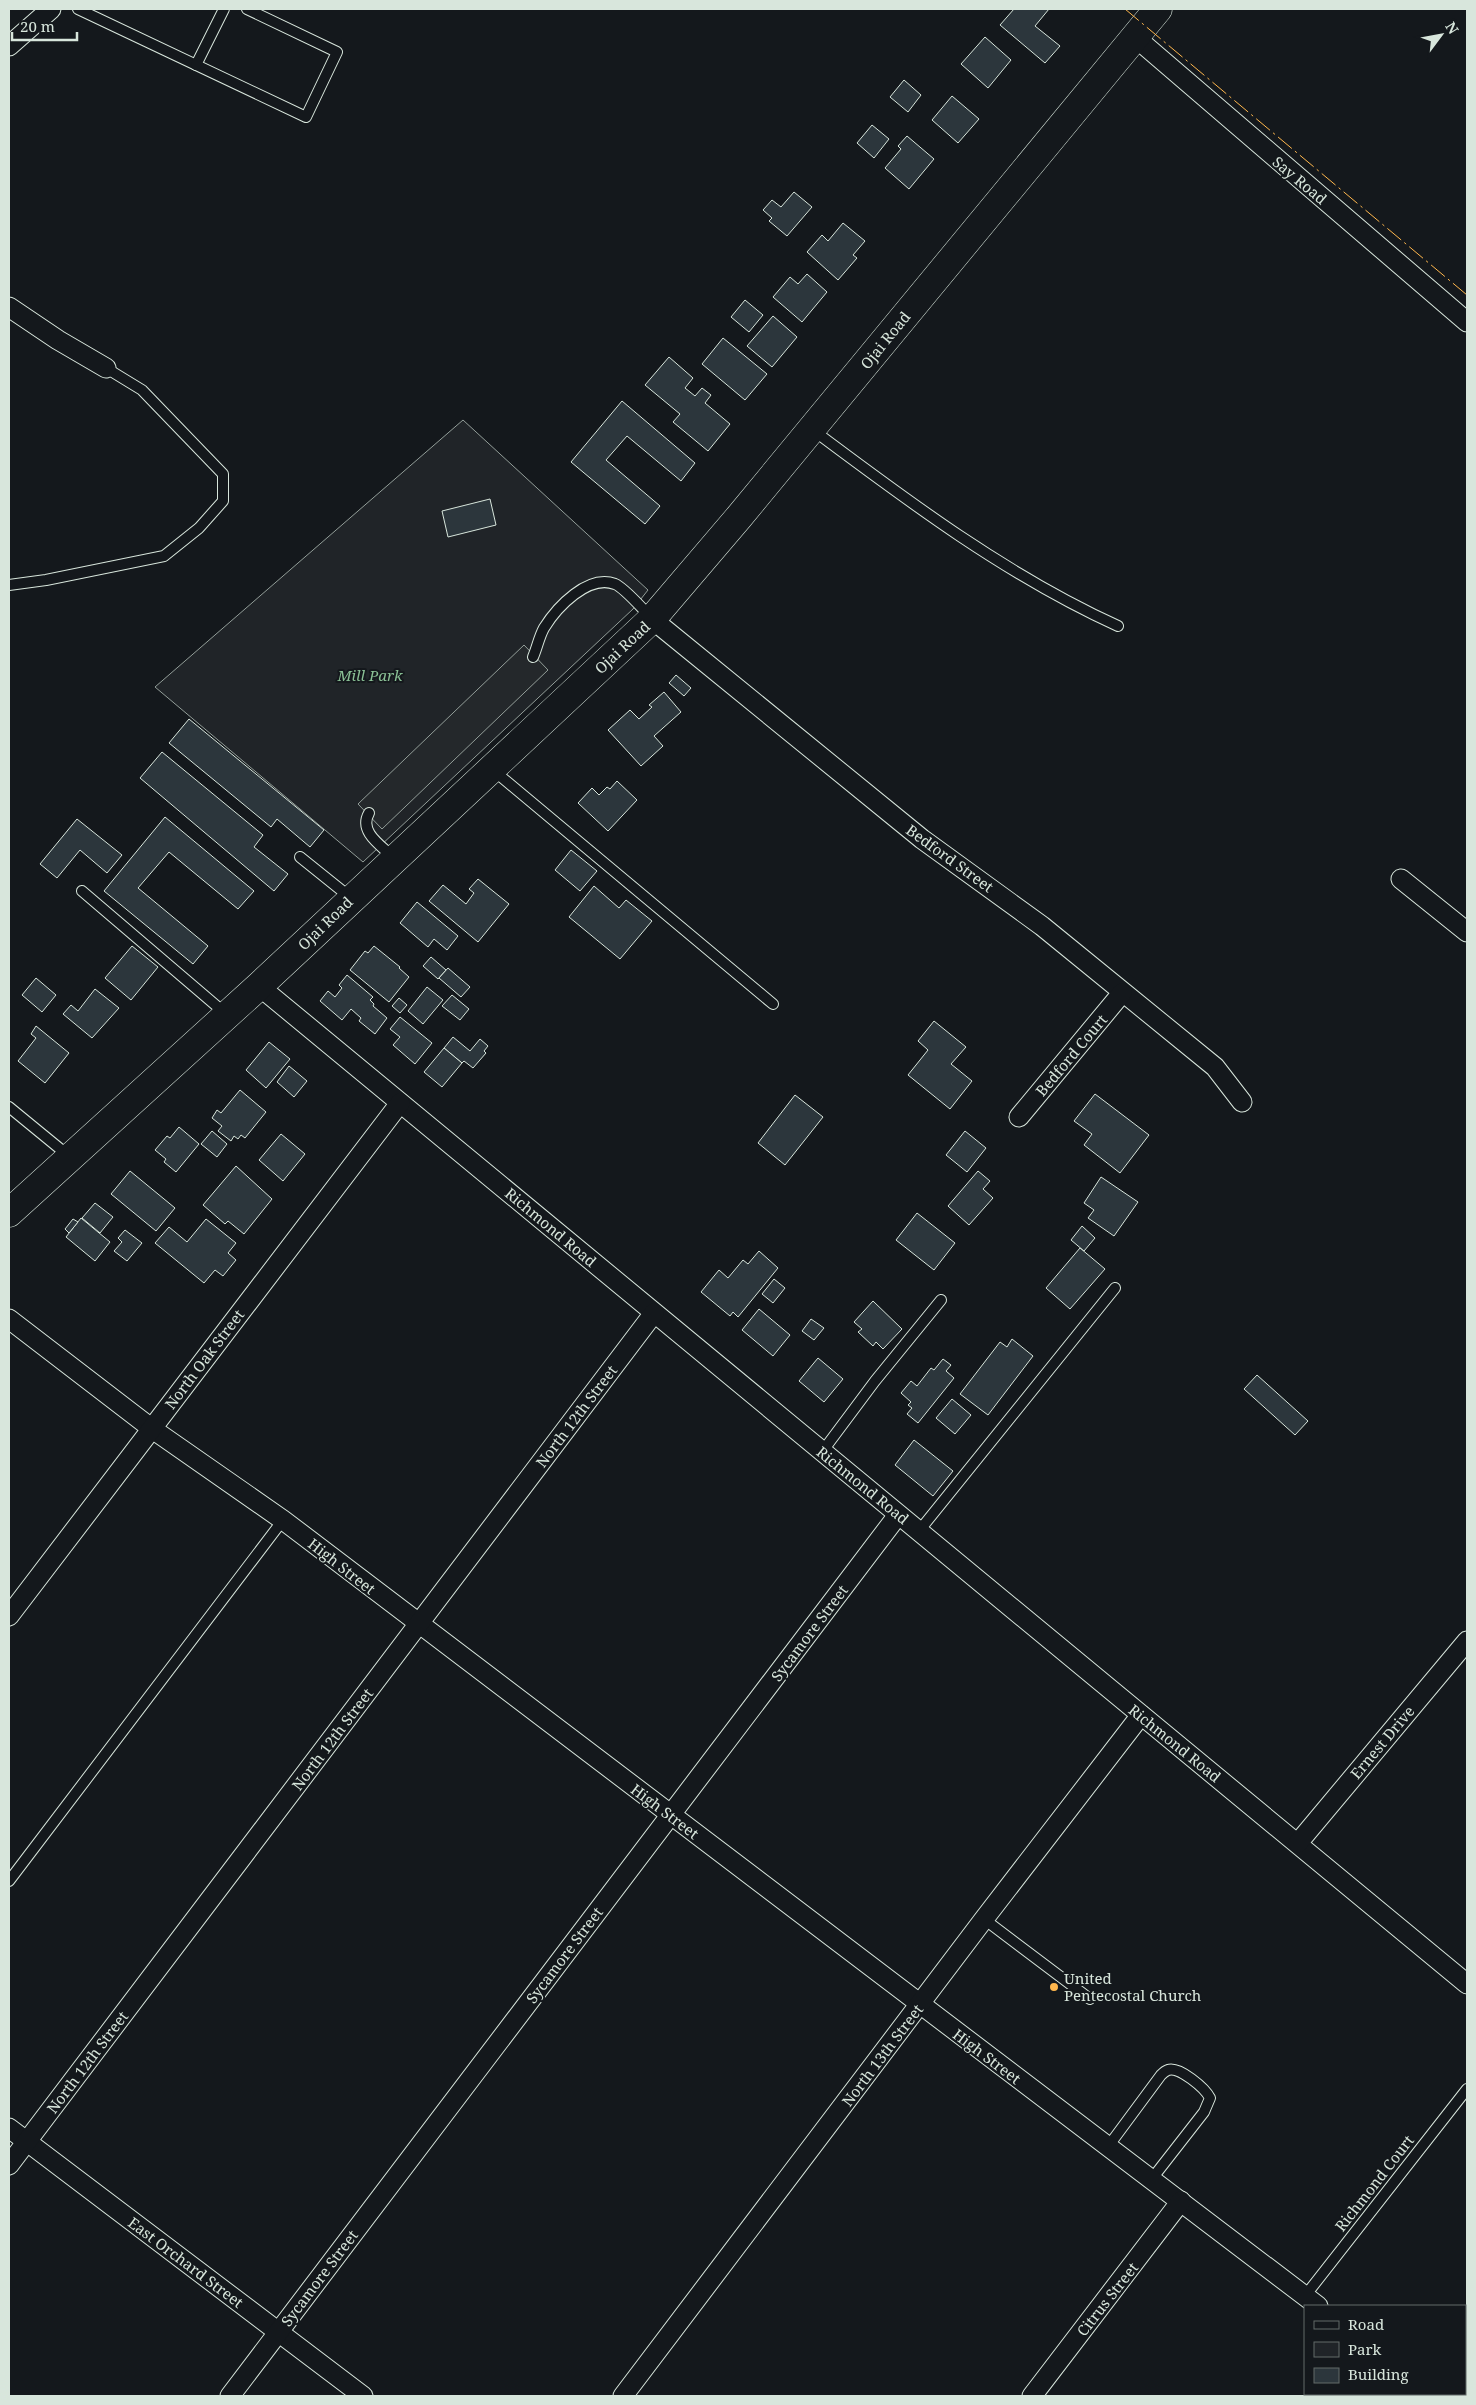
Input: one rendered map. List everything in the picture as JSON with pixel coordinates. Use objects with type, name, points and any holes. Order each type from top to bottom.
[{"type":"main road","name":"Ojai Road","points":[[9,1213],[259,986],[351,898],[652,619],[812,429],[1158,9]]},
{"type":"street","points":[[9,46],[51,9]]},
{"type":"street","name":"Say Road","points":[[1135,37],[1467,322]]},
{"type":"street","points":[[9,308],[106,368]]},
{"type":"street","name":"Bedford Street","points":[[652,619],[922,839],[1042,926],[1215,1067],[1242,1102]]},
{"type":"street","points":[[1401,879],[1467,932]]},
{"type":"street","name":"Richmond Road","points":[[259,986],[1467,1984]]},
{"type":"street","name":"Bedford Court","points":[[1019,1117],[1122,993]]},
{"type":"street","name":"North Oak Street","points":[[9,1616],[400,1103]]},
{"type":"street","name":"North 12th Street","points":[[9,2165],[654,1313]]},
{"type":"street","name":"High Street","points":[[9,1319],[152,1428],[283,1520],[1107,2148],[1182,2202],[1312,2301]]},
{"type":"street","name":"Sycamore Street","points":[[230,2396],[898,1515]]},
{"type":"street","name":"Ernest Drive","points":[[1298,1843],[1467,1641]]},
{"type":"street","name":"North 13th Street","points":[[623,2396],[1141,1715]]},
{"type":"street","name":"East Orchard Street","points":[[9,2128],[363,2396]]},
{"type":"street","name":"Citrus Street","points":[[1032,2396],[1182,2202]]},
{"type":"lane","points":[[78,9],[306,118],[337,52],[247,9]]},
{"type":"lane","points":[[196,65],[224,9]]},
{"type":"lane","points":[[9,585],[46,580],[164,556],[199,528],[223,501],[223,474],[142,390],[106,368]]},
{"type":"lane","points":[[812,429],[928,516],[1075,607],[1118,626]]},
{"type":"lane","points":[[533,657],[544,629],[554,614],[587,587],[602,582],[616,585],[652,619]]},
{"type":"lane","points":[[492,769],[772,1004]]},
{"type":"lane","points":[[369,813],[366,825],[369,833],[395,858]]},
{"type":"lane","points":[[300,857],[351,898]]},
{"type":"lane","points":[[82,891],[226,1014]]},
{"type":"lane","points":[[9,1107],[70,1157]]},
{"type":"lane","points":[[919,1531],[1115,1288]]},
{"type":"lane","points":[[822,1452],[875,1381],[941,1300]]},
{"type":"lane","points":[[9,1881],[283,1520]]},
{"type":"lane","points":[[984,1919],[1090,1999]]},
{"type":"lane","points":[[1107,2148],[1161,2075],[1168,2070],[1178,2070],[1206,2090],[1210,2098],[1204,2112],[1151,2180]]},
{"type":"lane","name":"Richmond Court","points":[[1312,2301],[1467,2088]]},
{"type":"green space","name":"Mill Park","points":[[463,420],[648,590],[633,609],[363,862],[155,687]]},
{"type":"shaded area","points":[[524,645],[548,670],[382,829],[358,804]]},
{"type":"building","points":[[1014,9],[1049,9],[1035,26],[1060,46],[1045,63],[1000,25]]},
{"type":"building","points":[[985,37],[1011,60],[988,88],[961,64]]},
{"type":"building","points":[[904,80],[921,95],[908,112],[890,97]]},
{"type":"building","points":[[952,96],[979,119],[958,143],[932,120]]},
{"type":"building","points":[[872,125],[889,139],[874,158],[857,143]]},
{"type":"building","points":[[907,136],[934,159],[909,189],[885,168],[901,149],[898,146]]},
{"type":"building","points":[[794,192],[812,207],[787,236],[769,221],[772,218],[763,210],[772,200],[781,207]]},
{"type":"building","points":[[843,223],[865,241],[853,255],[857,258],[838,280],[807,252],[822,235],[828,241]]},
{"type":"building","points":[[807,274],[827,292],[802,322],[773,297],[790,277],[798,284]]},
{"type":"building","points":[[745,300],[763,315],[749,332],[731,317]]},
{"type":"building","points":[[773,316],[797,337],[772,367],[747,346]]},
{"type":"building","points":[[723,338],[767,374],[745,400],[702,364]]},
{"type":"building","points":[[669,357],[693,378],[685,388],[695,396],[702,388],[711,395],[705,403],[730,424],[708,451],[673,422],[680,414],[645,385]]},
{"type":"building","points":[[622,401],[695,463],[681,481],[627,436],[606,460],[660,506],[645,524],[571,462]]},
{"type":"building","points":[[490,499],[496,525],[448,537],[442,511]]},
{"type":"building","points":[[676,675],[691,688],[684,696],[669,683]]},
{"type":"building","points":[[664,692],[681,712],[654,736],[663,746],[641,766],[608,730],[630,710],[639,719],[652,707],[649,705]]},
{"type":"building","points":[[189,719],[324,830],[310,847],[277,819],[271,827],[169,743]]},
{"type":"building","points":[[162,752],[263,835],[254,847],[288,874],[274,891],[140,778]]},
{"type":"building","points":[[617,781],[637,800],[608,831],[578,803],[592,788],[599,795],[607,787],[610,789]]},
{"type":"building","points":[[165,817],[254,891],[238,909],[169,852],[138,888],[208,946],[193,964],[104,891]]},
{"type":"building","points":[[77,819],[122,855],[107,873],[80,850],[57,878],[40,864]]},
{"type":"building","points":[[571,850],[597,871],[580,891],[555,870]]},
{"type":"building","points":[[478,879],[509,904],[478,942],[429,901],[443,885],[466,904],[474,893],[469,889]]},
{"type":"building","points":[[594,886],[619,908],[626,900],[652,921],[620,959],[569,917]]},
{"type":"building","points":[[417,902],[458,936],[447,950],[434,939],[428,947],[400,923]]},
{"type":"building","points":[[132,946],[158,967],[131,1000],[105,978]]},
{"type":"building","points":[[374,946],[400,967],[409,977],[389,1002],[350,970],[365,951],[368,953]]},
{"type":"building","points":[[431,957],[446,970],[438,979],[423,966]]},
{"type":"building","points":[[448,968],[470,987],[461,997],[439,978]]},
{"type":"building","points":[[347,975],[373,997],[370,1000],[374,1004],[373,1006],[387,1018],[375,1034],[359,1021],[361,1018],[351,1009],[342,1020],[320,1001],[328,991],[335,997],[342,988],[339,985]]},
{"type":"building","points":[[36,978],[56,995],[42,1012],[22,995]]},
{"type":"building","points":[[427,987],[443,1000],[423,1024],[408,1011]]},
{"type":"building","points":[[95,989],[119,1008],[92,1038],[63,1014],[71,1005],[78,1011]]},
{"type":"building","points":[[452,995],[469,1009],[460,1020],[442,1006]]},
{"type":"building","points":[[399,998],[407,1005],[400,1013],[392,1006]]},
{"type":"building","points":[[400,1017],[432,1043],[415,1064],[393,1045],[400,1037],[390,1029]]},
{"type":"building","points":[[934,1021],[966,1047],[951,1064],[972,1081],[950,1109],[908,1075],[928,1050],[918,1041]]},
{"type":"building","points":[[36,1026],[69,1053],[45,1083],[18,1061],[36,1038],[31,1034]]},
{"type":"building","points":[[453,1037],[470,1051],[480,1039],[488,1046],[484,1051],[486,1053],[473,1068],[464,1061],[462,1063],[444,1048]]},
{"type":"building","points":[[269,1042],[290,1059],[266,1088],[246,1070]]},
{"type":"building","points":[[444,1048],[462,1063],[442,1087],[424,1072]]},
{"type":"building","points":[[289,1066],[307,1081],[294,1097],[277,1082]]},
{"type":"building","points":[[240,1090],[266,1112],[245,1138],[241,1135],[238,1139],[234,1136],[231,1141],[218,1131],[222,1126],[212,1118],[217,1110],[221,1113]]},
{"type":"building","points":[[1095,1094],[1149,1135],[1120,1173],[1084,1145],[1092,1134],[1074,1121]]},
{"type":"building","points":[[795,1095],[823,1117],[785,1165],[758,1143]]},
{"type":"building","points":[[179,1127],[199,1144],[176,1172],[164,1162],[166,1159],[155,1150],[167,1136],[170,1138]]},
{"type":"building","points":[[212,1131],[227,1144],[217,1157],[201,1144]]},
{"type":"building","points":[[965,1131],[986,1148],[967,1172],[946,1155]]},
{"type":"building","points":[[281,1134],[305,1154],[283,1181],[259,1160]]},
{"type":"building","points":[[236,1166],[272,1199],[244,1234],[228,1221],[225,1224],[203,1205]]},
{"type":"building","points":[[130,1171],[175,1208],[156,1231],[111,1194]]},
{"type":"building","points":[[978,1171],[990,1181],[983,1189],[993,1198],[969,1225],[948,1206]]},
{"type":"building","points":[[1101,1177],[1138,1202],[1114,1236],[1088,1218],[1094,1210],[1084,1203]]},
{"type":"building","points":[[95,1203],[113,1217],[100,1233],[82,1218]]},
{"type":"building","points":[[917,1213],[955,1243],[934,1270],[896,1240]]},
{"type":"building","points":[[81,1218],[110,1242],[95,1261],[66,1237]]},
{"type":"building","points":[[73,1219],[78,1222],[69,1233],[65,1229]]},
{"type":"building","points":[[206,1219],[236,1243],[228,1253],[236,1260],[223,1276],[215,1270],[204,1283],[155,1243],[169,1227],[187,1242]]},
{"type":"building","points":[[1082,1226],[1095,1238],[1084,1251],[1071,1240]]},
{"type":"building","points":[[125,1230],[142,1243],[127,1261],[114,1251],[122,1242],[118,1238]]},
{"type":"building","points":[[1080,1248],[1105,1269],[1070,1309],[1046,1288]]},
{"type":"building","points":[[759,1251],[778,1268],[738,1317],[733,1312],[730,1316],[701,1292],[719,1270],[728,1278],[743,1260],[748,1264]]},
{"type":"building","points":[[774,1279],[785,1288],[773,1303],[762,1294]]},
{"type":"building","points":[[873,1301],[902,1329],[883,1349],[876,1342],[873,1346],[858,1332],[862,1329],[854,1322]]},
{"type":"building","points":[[759,1309],[790,1335],[773,1356],[742,1330]]},
{"type":"building","points":[[811,1319],[824,1328],[814,1340],[802,1331]]},
{"type":"building","points":[[1012,1339],[1033,1356],[988,1415],[960,1394],[1000,1342],[1007,1347]]},
{"type":"building","points":[[818,1358],[843,1379],[824,1402],[799,1381]]},
{"type":"building","points":[[943,1359],[951,1365],[946,1371],[954,1378],[918,1423],[907,1414],[912,1408],[908,1405],[911,1402],[901,1393],[911,1381],[917,1386],[931,1368],[934,1370]]},
{"type":"building","points":[[1257,1375],[1308,1421],[1295,1435],[1244,1389]]},
{"type":"building","points":[[952,1399],[971,1415],[955,1434],[936,1418]]},
{"type":"building","points":[[914,1440],[953,1471],[933,1496],[895,1465]]},
{"type":"power","points":[[1125,9],[1467,295]]},
{"type":"place","name":"United Pentecostal Church","points":[[1054,1987]]}]
